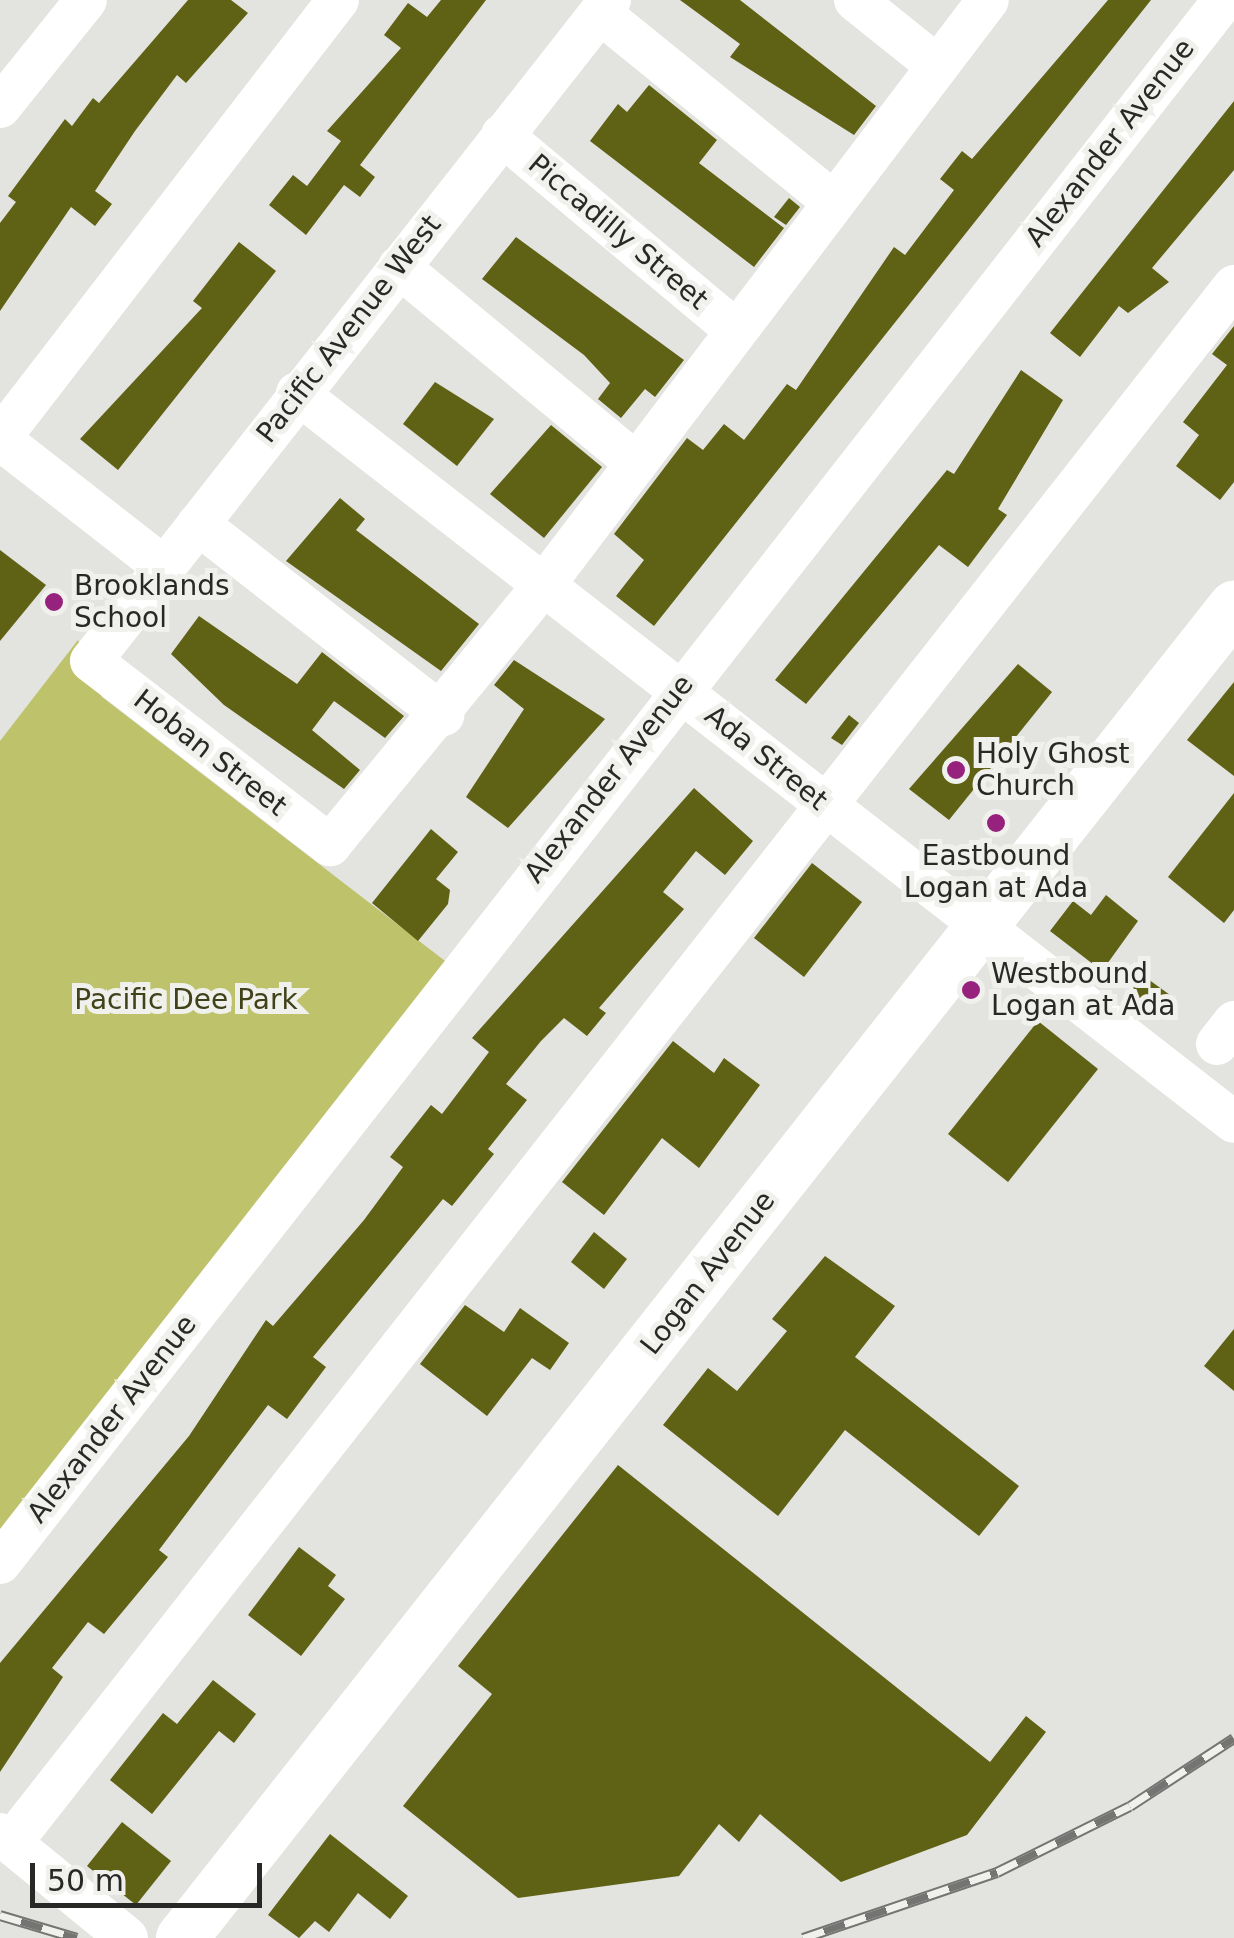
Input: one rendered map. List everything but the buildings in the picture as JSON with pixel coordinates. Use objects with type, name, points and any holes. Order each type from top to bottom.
[{"type":"main road","name":"Logan Avenue","points":[[182,1938],[1234,607]]},
{"type":"street","points":[[0,107],[86,0]]},
{"type":"street","points":[[164,567],[0,438],[338,0]]},
{"type":"street","points":[[856,0],[936,65]]},
{"type":"street","points":[[198,524],[443,715],[988,0]]},
{"type":"street","name":"Alexander Avenue","points":[[0,1563],[679,688],[1224,0]]},
{"type":"street","points":[[605,6],[832,201]]},
{"type":"street","name":"Pacific Avenue West","points":[[91,661],[605,6]]},
{"type":"street","name":"Piccadilly Street","points":[[502,135],[734,329]]},
{"type":"street","points":[[399,267],[636,463]]},
{"type":"street","points":[[128,1938],[5,1838],[1234,286]]},
{"type":"street","name":"Ada Street","points":[[297,394],[547,581],[824,805],[984,924],[1234,1122]]},
{"type":"street","name":"Hoban Street","points":[[91,661],[330,845],[443,715]]},
{"type":"green space","name":"Pacific Dee Park","points":[[78,640],[102,697],[449,964],[0,1534],[0,741]]},
{"type":"railway","points":[[803,1938],[997,1872],[1130,1806],[1234,1738]]},
{"type":"railway","points":[[0,1915],[77,1938]]},
{"type":"place","name":"Brooklands School","points":[[54,602]]},
{"type":"place","name":"Holy Ghost Church","points":[[956,770]]},
{"type":"place","name":"Eastbound Logan at Ada","points":[[996,823]]},
{"type":"place","name":"Westbound Logan at Ada","points":[[971,990]]}]
